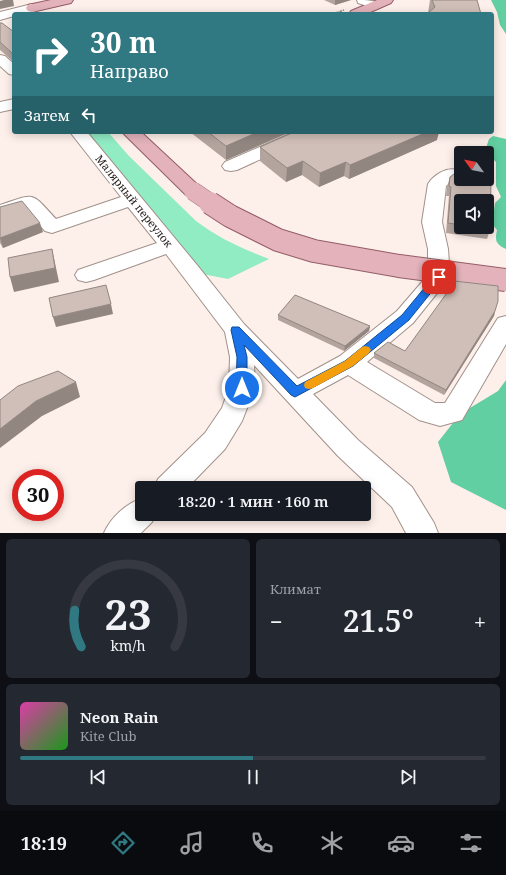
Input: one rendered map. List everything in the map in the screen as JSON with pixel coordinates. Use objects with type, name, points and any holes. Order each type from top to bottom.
[{"type":"main road","points":[[31,7],[67,0]]},
{"type":"main road","points":[[359,12],[381,2]]},
{"type":"main road","points":[[133,134],[193,191],[230,216],[278,240],[314,251],[398,266],[506,280]]},
{"type":"street","points":[[362,1],[381,2]]},
{"type":"street","points":[[14,12],[31,7]]},
{"type":"street","points":[[0,16],[12,13]]},
{"type":"street","points":[[0,58],[12,68]]},
{"type":"street","points":[[0,107],[12,104]]},
{"type":"street","name":"Малярный переулок","points":[[80,134],[190,270],[236,330],[348,448],[402,497],[423,533]]},
{"type":"street","points":[[231,166],[303,134]]},
{"type":"street","points":[[295,392],[349,364],[405,317],[439,277],[438,249],[432,222],[437,184],[451,174]]},
{"type":"street","points":[[0,211],[29,201],[52,227],[132,199]]},
{"type":"street","points":[[86,274],[170,246]]},
{"type":"street","points":[[349,364],[428,412],[440,415],[453,412],[506,324]]},
{"type":"street","points":[[175,481],[215,441],[233,413],[242,388],[242,357],[236,330]]},
{"type":"street","points":[[119,533],[135,518]]},
{"type":"green space","points":[[491,0],[506,0],[506,34],[500,25],[497,12]]},
{"type":"green space","points":[[85,134],[110,134],[129,156],[196,221],[231,243],[269,259],[228,279],[197,273],[174,245],[145,202]]},
{"type":"green space","points":[[493,136],[506,139],[506,249],[498,243],[496,236],[497,230],[494,226],[495,203],[501,197],[496,186],[494,146],[487,146],[489,139]]},
{"type":"green space","points":[[506,380],[506,510],[451,482],[438,442],[460,414],[498,391]]},
{"type":"building","points":[[432,0],[477,0],[480,12],[429,12],[435,7]]},
{"type":"building","points":[[0,23],[2,23],[12,30],[12,53],[0,42]]},
{"type":"building","points":[[211,134],[253,134],[226,146]]},
{"type":"building","points":[[289,134],[422,134],[350,165],[346,162],[320,173],[303,161],[287,168],[260,147]]},
{"type":"building","points":[[454,174],[454,186],[491,186],[491,194],[454,194],[454,224],[448,223],[451,187],[449,186],[450,177]]},
{"type":"building","points":[[22,201],[40,223],[0,238],[0,207]]},
{"type":"building","points":[[52,249],[55,268],[10,277],[8,258]]},
{"type":"building","points":[[454,281],[498,286],[498,301],[495,311],[446,390],[374,353],[388,342],[405,351]]},
{"type":"building","points":[[106,285],[111,304],[53,317],[49,298]]},
{"type":"building","points":[[295,295],[370,326],[345,346],[278,315]]},
{"type":"building","points":[[58,371],[76,382],[36,401],[0,429],[0,400],[18,386]]},
{"type":"slow traffic","points":[[309,385],[349,364],[365,350]]},
{"type":"route","points":[[242,388],[242,357],[236,330],[295,392],[349,364],[405,317],[439,277]]}]
